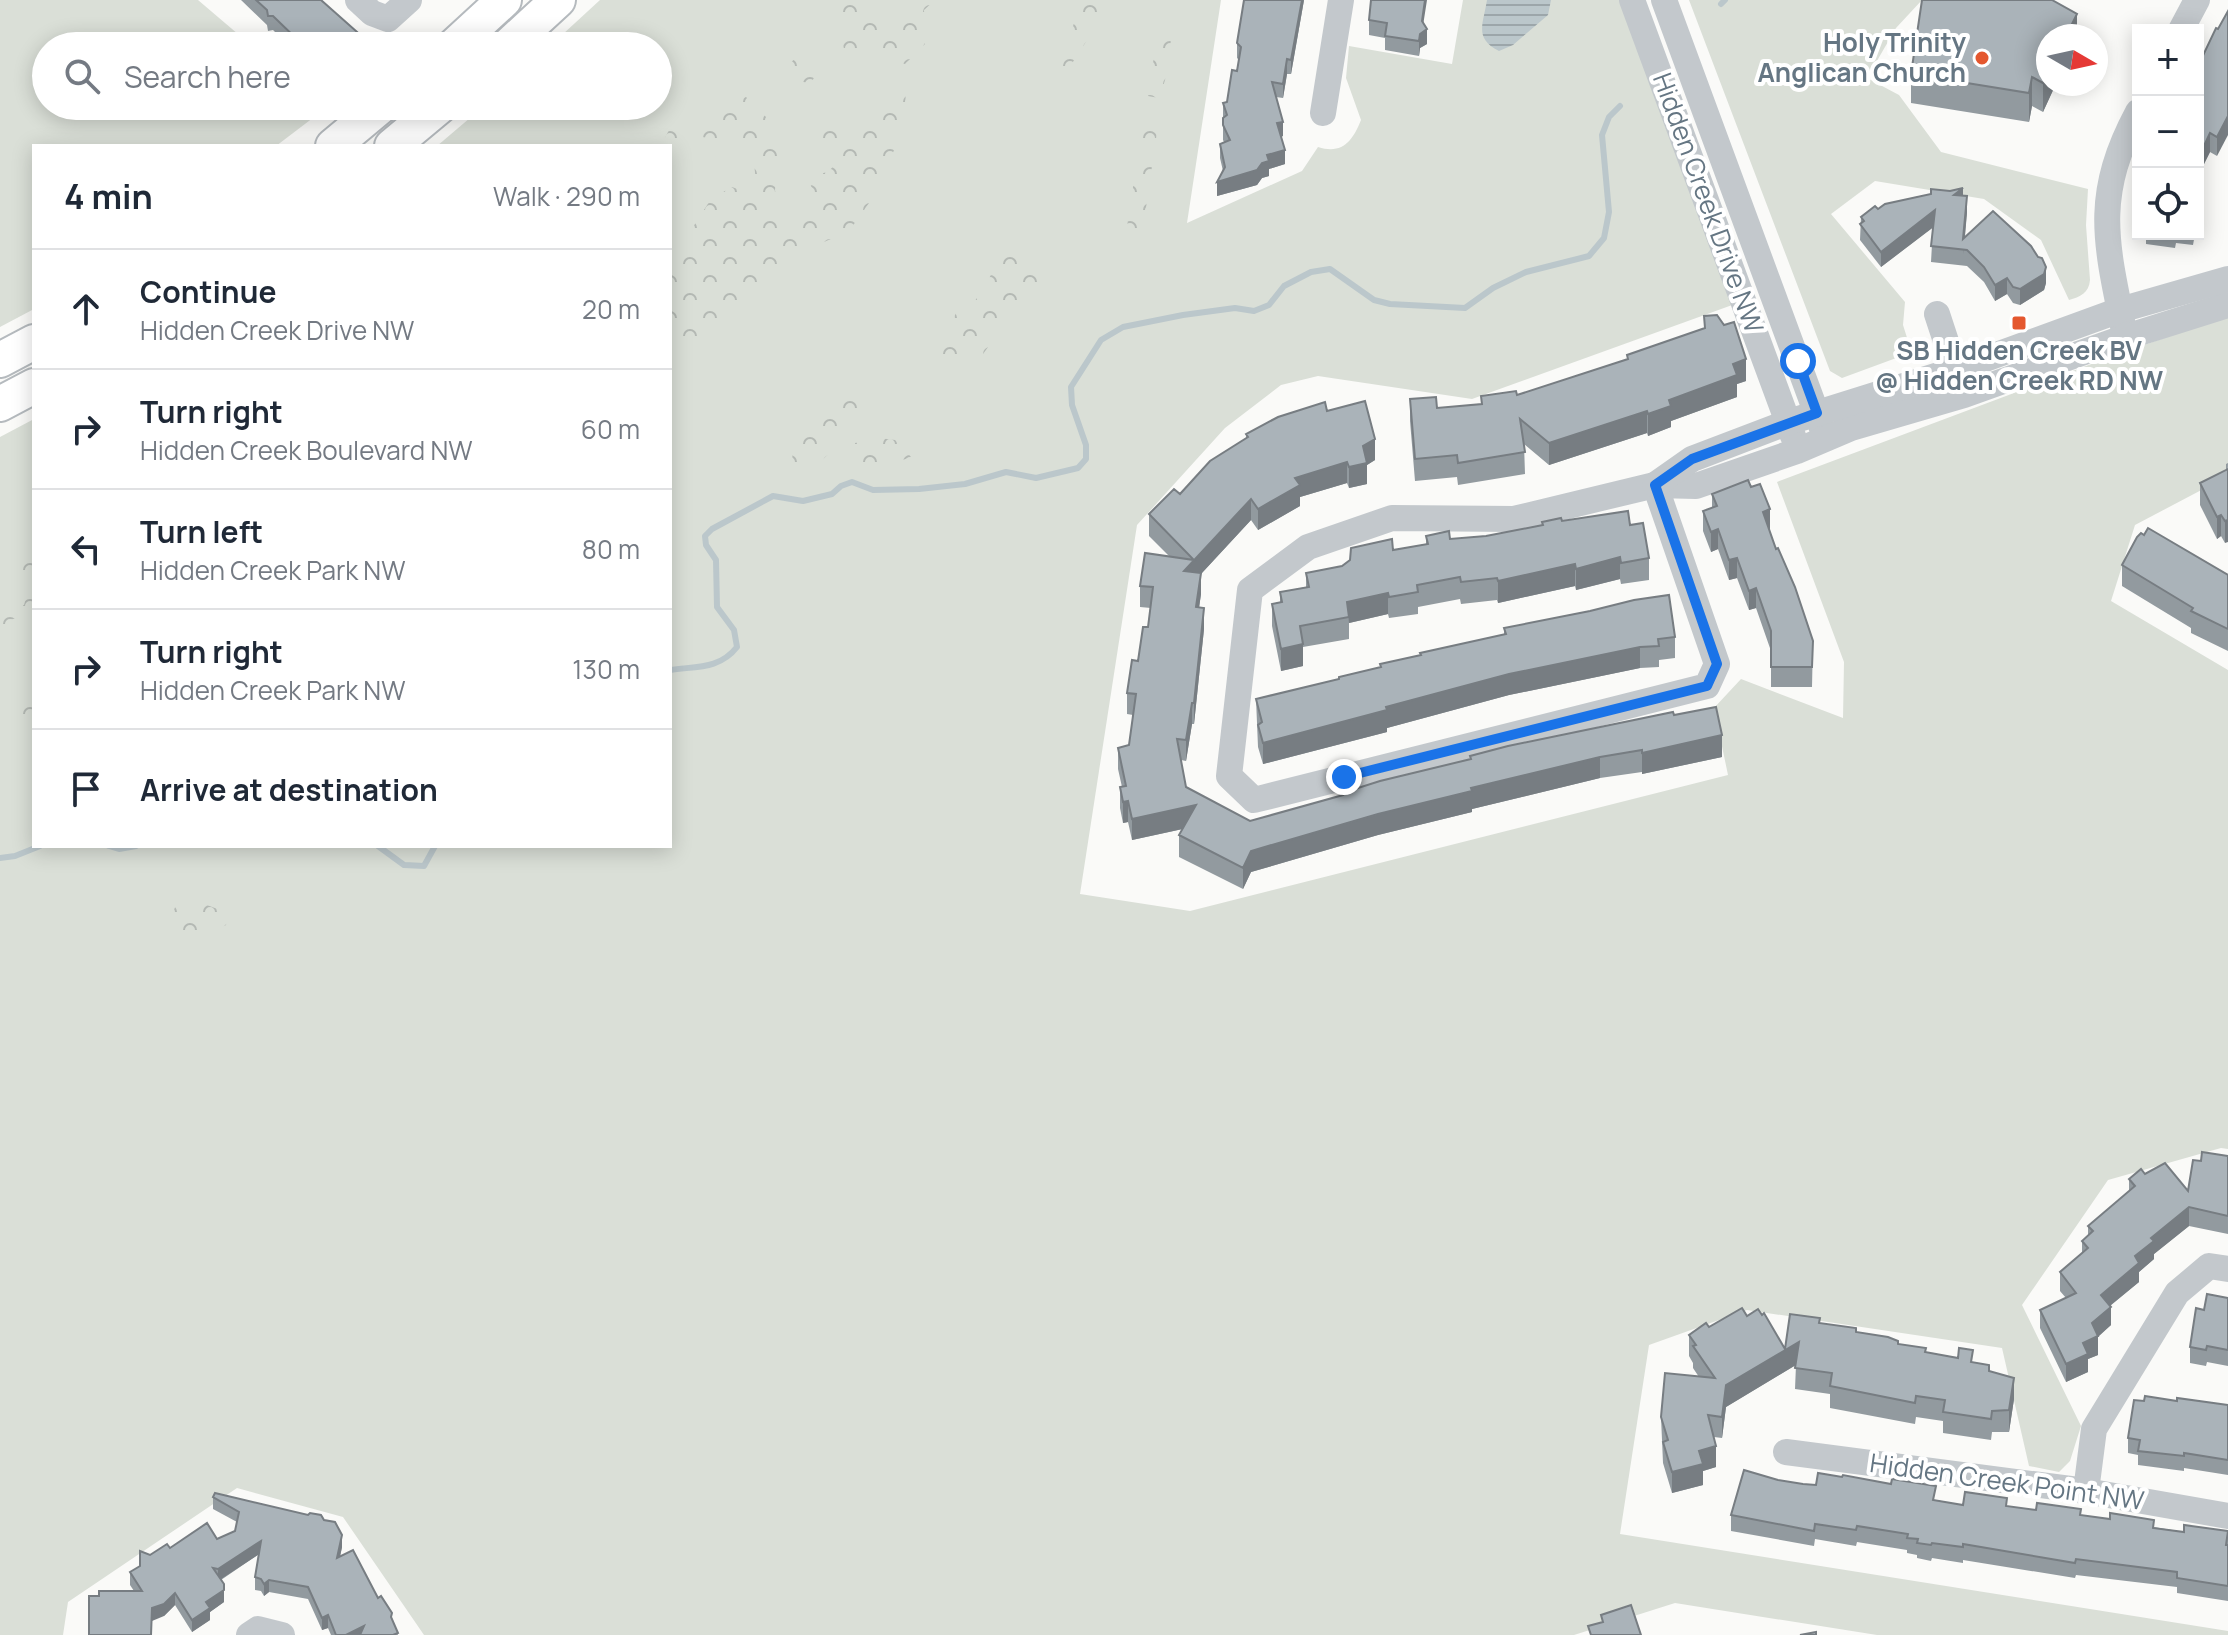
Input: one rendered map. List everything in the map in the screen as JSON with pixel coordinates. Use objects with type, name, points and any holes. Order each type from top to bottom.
[{"type":"main road","points":[[469,32],[504,0]]},
{"type":"main road","points":[[523,32],[558,0]]},
{"type":"main road","points":[[335,144],[364,120]]},
{"type":"main road","points":[[394,144],[423,120]]},
{"type":"main road","points":[[0,360],[32,343]]},
{"type":"main road","points":[[0,404],[32,387]]},
{"type":"street","points":[[358,0],[372,13],[388,19],[409,0]]},
{"type":"street","points":[[1323,113],[1341,0]]},
{"type":"street","name":"Hidden Creek Drive NW","points":[[1632,0],[1789,422],[1797,451]]},
{"type":"street","name":"Hidden Creek Drive NW","points":[[1664,0],[1826,438]]},
{"type":"street","points":[[2184,24],[2197,0]]},
{"type":"street","points":[[2126,337],[2109,260],[2106,211],[2114,168],[2132,123]]},
{"type":"street","points":[[1655,485],[1692,459],[1789,422],[1955,370],[2120,310],[2228,279]]},
{"type":"street","points":[[1655,485],[1717,664],[1707,686],[1254,800],[1229,776],[1250,590],[1308,547],[1392,518],[1514,519],[1655,485],[1696,486],[1797,451],[1851,428],[1964,395],[2126,337],[2228,305]]},
{"type":"street","points":[[1937,314],[1964,395]]},
{"type":"street","points":[[2086,1491],[2094,1429],[2154,1327],[2177,1293],[2209,1266],[2228,1269]]},
{"type":"street","name":"Hidden Creek Point NW","points":[[1786,1452],[2086,1491],[2228,1516]]},
{"type":"street","points":[[249,1635],[258,1629],[282,1635]]},
{"type":"green space","points":[[0,0],[198,0],[236,32],[32,32],[32,120],[310,120],[279,144],[32,144],[32,310],[0,327]]},
{"type":"green space","points":[[600,0],[1221,0],[1187,223],[1302,171],[1318,147],[1334,149],[1346,144],[1361,120],[1346,78],[1349,46],[1452,64],[1463,0],[1621,0],[1735,304],[1472,399],[1318,376],[1281,385],[1225,428],[1137,525],[1080,894],[1190,911],[1728,775],[1714,708],[1741,679],[1843,718],[1844,662],[1777,482],[2228,316],[2228,476],[2135,525],[2111,601],[2228,670],[2228,1149],[2221,1148],[2108,1180],[2022,1305],[2081,1426],[2070,1461],[2059,1472],[2029,1466],[2002,1348],[1747,1310],[1649,1345],[1620,1534],[2228,1631],[2228,1635],[1877,1635],[1675,1603],[1574,1635],[424,1635],[343,1517],[237,1488],[68,1602],[63,1635],[0,1635],[0,437],[32,420],[32,848],[672,848],[672,144],[439,144],[468,120],[672,120],[672,32],[565,32]]},
{"type":"green space","points":[[844,0],[900,28],[915,0],[935,0],[924,10],[925,44],[905,64],[878,52],[846,55],[832,10],[831,4]]},
{"type":"green space","points":[[1080,0],[1113,0],[1069,68],[1062,68]]},
{"type":"green space","points":[[1689,0],[1922,0],[1896,28],[1867,78],[1899,95],[1941,152],[2088,189],[2086,225],[2090,280],[2086,291],[2069,300],[2041,240],[1984,199],[1875,181],[1831,214],[1905,302],[1903,325],[1909,344],[1899,357],[1842,378],[1830,371]]},
{"type":"green space","points":[[1160,17],[1171,17],[1171,27],[1167,69],[1159,98],[1148,96]]},
{"type":"green space","points":[[807,47],[815,54],[815,76],[811,83],[780,79],[782,71]]},
{"type":"green space","points":[[906,90],[904,124],[879,189],[849,231],[792,256],[760,298],[765,302],[730,315],[715,343],[704,340],[672,347],[672,252],[686,238],[711,199],[732,187],[748,193],[756,182],[753,153],[741,141],[682,135],[672,152],[672,144],[662,144],[672,124],[713,122],[722,107],[746,97],[772,123],[779,136],[775,190],[778,210],[790,219],[824,214],[809,176],[828,172],[843,156],[836,147],[804,140],[818,124],[847,133],[861,133],[878,106]]},
{"type":"green space","points":[[1143,122],[1156,122],[1158,125],[1142,235],[1136,239],[1126,233]]},
{"type":"green space","points":[[1016,246],[1039,257],[1042,282],[1009,318],[983,354],[960,366],[946,357],[931,355],[928,344],[947,333],[956,313],[975,301],[994,270]]},
{"type":"green space","points":[[860,394],[864,400],[835,446],[816,465],[792,471],[793,433],[833,406]]},
{"type":"green space","points":[[879,438],[895,440],[911,457],[897,462],[850,467],[855,443]]},
{"type":"green space","points":[[32,550],[32,614],[9,620],[0,631],[0,613],[24,605],[30,585],[24,571],[15,571],[13,561]]},
{"type":"green space","points":[[21,696],[32,701],[32,736],[6,712],[6,704]]},
{"type":"green space","points":[[183,896],[228,913],[226,925],[201,938],[173,933],[173,913]]},
{"type":"shaded area","points":[[1487,0],[1551,0],[1548,15],[1513,45],[1499,51],[1483,36]]},
{"type":"building","points":[[256,0],[321,0],[357,32],[290,32],[273,16],[268,16],[267,10]]},
{"type":"building","points":[[1244,0],[1302,0],[1291,60],[1287,59],[1283,84],[1272,82],[1283,122],[1277,123],[1285,150],[1267,155],[1269,161],[1262,163],[1257,170],[1217,182],[1225,167],[1220,144],[1230,140],[1223,125],[1223,118],[1227,115],[1223,103],[1227,102],[1232,70],[1237,71],[1241,47],[1237,43]]},
{"type":"building","points":[[1371,0],[1425,0],[1422,21],[1427,29],[1420,34],[1419,41],[1385,36],[1387,23],[1369,20]]},
{"type":"building","name":"Holy Trinity Anglican Church","points":[[1922,0],[2052,0],[2077,14],[2072,24],[2036,24],[2036,79],[2032,77],[2029,93],[1911,74]]},
{"type":"building","points":[[2228,11],[2228,116],[2217,137],[2210,133],[2204,146],[2204,53]]},
{"type":"building","points":[[1963,188],[1954,195],[1967,196],[1963,239],[1993,211],[2042,258],[2046,267],[2044,274],[2020,289],[2013,287],[2007,278],[1995,285],[1984,267],[1967,250],[1931,246],[1935,210],[1881,252],[1860,224],[1864,221],[1861,217],[1875,206],[1878,209],[1885,204],[1931,194],[1931,189],[1950,191]]},
{"type":"building","points":[[1717,315],[1724,325],[1734,322],[1746,359],[1733,364],[1737,375],[1669,400],[1671,406],[1549,443],[1520,419],[1525,452],[1458,463],[1457,455],[1415,459],[1410,399],[1436,397],[1437,408],[1482,404],[1481,396],[1516,391],[1517,395],[1628,359],[1627,355],[1705,328],[1704,316]]},
{"type":"building","points":[[1365,401],[1375,439],[1363,446],[1367,463],[1349,467],[1347,462],[1295,478],[1300,485],[1258,509],[1251,499],[1184,571],[1201,573],[1196,607],[1204,608],[1194,703],[1186,740],[1177,739],[1186,787],[1250,821],[1508,746],[1673,712],[1674,715],[1716,707],[1722,735],[1642,753],[1642,750],[1600,757],[1471,788],[1472,791],[1378,814],[1251,851],[1243,868],[1179,835],[1196,805],[1132,819],[1128,801],[1123,802],[1120,787],[1126,786],[1118,748],[1129,745],[1136,694],[1127,693],[1132,660],[1138,661],[1143,627],[1148,627],[1153,587],[1140,586],[1145,553],[1194,560],[1149,514],[1174,489],[1180,494],[1210,461],[1248,437],[1246,434],[1278,417],[1325,402],[1327,411]]},
{"type":"building","points":[[2228,469],[2228,520],[2225,521],[2221,515],[2217,517],[2200,483]]},
{"type":"building","points":[[1748,480],[1751,487],[1760,484],[1770,509],[1763,512],[1776,549],[1795,587],[1813,641],[1812,667],[1771,667],[1771,631],[1756,588],[1749,591],[1737,558],[1729,560],[1718,529],[1711,532],[1703,511],[1717,506],[1712,494]]},
{"type":"building","points":[[1628,511],[1630,525],[1643,523],[1649,558],[1621,563],[1620,557],[1576,569],[1575,564],[1498,581],[1497,578],[1461,582],[1460,577],[1417,585],[1418,592],[1389,597],[1388,593],[1347,602],[1349,617],[1300,626],[1303,644],[1281,649],[1272,604],[1282,602],[1280,592],[1309,587],[1306,573],[1342,566],[1350,560],[1351,548],[1392,539],[1393,550],[1428,544],[1426,536],[1449,531],[1450,539],[1486,536],[1543,525],[1542,522],[1561,518],[1562,521]]},
{"type":"building","points":[[2148,528],[2228,575],[2228,629],[2191,611],[2193,608],[2122,565],[2137,537],[2141,533],[2144,535]]},
{"type":"building","points":[[1669,595],[1675,637],[1658,639],[1659,646],[1640,647],[1509,674],[1263,743],[1256,699],[1339,679],[1420,653],[1506,634],[1504,628]]},
{"type":"building","points":[[2202,1152],[2228,1156],[2228,1216],[2189,1207],[2151,1238],[2154,1241],[2135,1256],[2139,1263],[2101,1295],[2111,1307],[2092,1323],[2098,1336],[2083,1343],[2088,1354],[2066,1364],[2040,1310],[2076,1293],[2060,1272],[2088,1248],[2082,1241],[2093,1231],[2088,1226],[2135,1186],[2129,1179],[2141,1169],[2145,1174],[2165,1163],[2188,1191],[2193,1160],[2201,1161]]},
{"type":"building","points":[[2207,1294],[2228,1298],[2228,1350],[2190,1347],[2196,1308],[2204,1310]]},
{"type":"building","points":[[1742,1308],[1747,1316],[1758,1309],[1762,1315],[1764,1313],[1785,1349],[1790,1314],[1820,1318],[1819,1323],[1856,1328],[1856,1332],[1888,1337],[1898,1341],[1898,1344],[1926,1348],[1925,1352],[1958,1358],[1959,1348],[1973,1350],[1971,1362],[1989,1365],[1989,1371],[2014,1378],[2009,1410],[1992,1411],[1991,1419],[1943,1412],[1945,1400],[1916,1396],[1915,1403],[1830,1386],[1832,1373],[1795,1368],[1799,1342],[1726,1385],[1722,1417],[1708,1415],[1716,1446],[1699,1451],[1703,1464],[1672,1472],[1663,1442],[1668,1440],[1661,1417],[1665,1373],[1715,1378],[1689,1335],[1706,1323],[1709,1327]]},
{"type":"building","points":[[2145,1396],[2228,1405],[2228,1460],[2184,1453],[2184,1456],[2138,1451],[2140,1440],[2128,1438],[2134,1400],[2144,1401]]},
{"type":"building","points":[[1744,1470],[1778,1480],[1816,1485],[1818,1473],[1891,1484],[1892,1479],[1936,1486],[1933,1500],[1963,1505],[1965,1492],[2007,1498],[2006,1506],[2036,1510],[2037,1503],[2081,1509],[2080,1515],[2110,1519],[2110,1513],[2154,1520],[2153,1528],[2184,1532],[2184,1525],[2228,1531],[2228,1586],[2177,1578],[2177,1572],[2076,1559],[2075,1563],[1963,1544],[1963,1547],[1917,1543],[1918,1539],[1907,1538],[1908,1534],[1857,1526],[1856,1530],[1815,1524],[1814,1531],[1731,1515]]},
{"type":"building","points":[[215,1493],[308,1515],[321,1515],[324,1520],[335,1522],[342,1535],[337,1558],[353,1550],[378,1598],[381,1596],[392,1613],[398,1633],[360,1635],[364,1626],[346,1635],[336,1635],[328,1615],[322,1618],[308,1587],[269,1580],[264,1584],[255,1577],[261,1541],[218,1569],[213,1568],[224,1584],[224,1590],[206,1602],[210,1608],[192,1620],[175,1593],[164,1604],[152,1608],[151,1635],[89,1635],[89,1596],[99,1596],[99,1591],[142,1591],[130,1572],[140,1566],[140,1551],[150,1555],[167,1544],[170,1548],[207,1523],[217,1539],[235,1531],[239,1512],[213,1497]]},
{"type":"building","points":[[1631,1605],[1641,1635],[1591,1635],[1588,1626],[1603,1622],[1601,1615]]},
{"type":"waterway","points":[[1721,4],[1725,0]]},
{"type":"waterway","points":[[672,670],[714,663],[737,647],[734,630],[717,607],[716,560],[706,545],[705,536],[712,529],[773,496],[803,501],[832,494],[852,482],[873,490],[919,489],[965,484],[1006,472],[1036,478],[1078,468],[1086,459],[1086,445],[1072,405],[1071,387],[1101,340],[1123,327],[1235,308],[1254,311],[1269,305],[1284,286],[1311,272],[1330,269],[1374,300],[1390,304],[1465,308],[1493,288],[1526,272],[1589,256],[1604,238],[1609,212],[1602,135],[1609,117],[1620,106]]},
{"type":"waterway","points":[[0,858],[35,848]]},
{"type":"waterway","points":[[116,848],[125,848]]},
{"type":"waterway","points":[[381,848],[404,865],[424,866],[434,848]]},
{"type":"place","name":"Holy Trinity Anglican Church","points":[[1982,58]]},
{"type":"place","name":"SB Hidden Creek BV @ Hidden Creek RD NW","points":[[2019,323]]},
{"type":"route","points":[[1344,777],[1707,686],[1717,664],[1655,485],[1692,459],[1817,413],[1798,361]]}]
